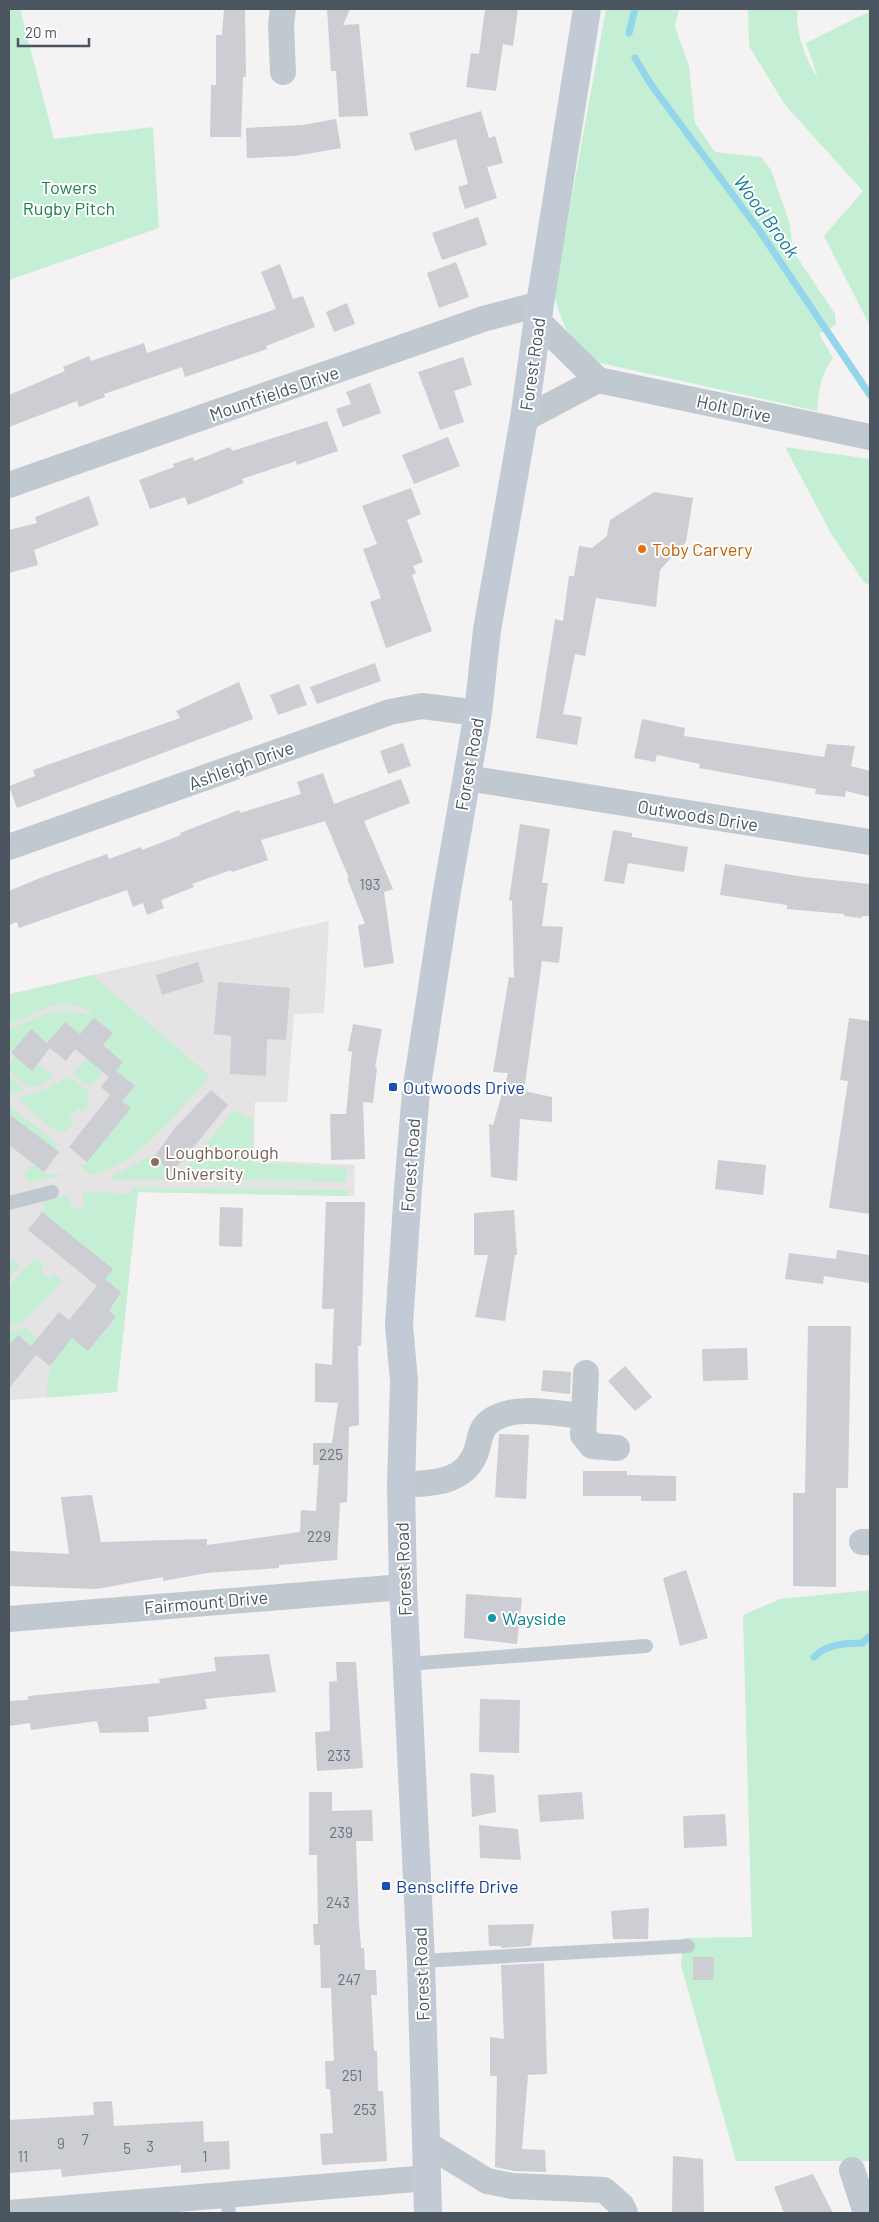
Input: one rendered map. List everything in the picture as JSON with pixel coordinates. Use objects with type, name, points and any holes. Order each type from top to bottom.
[{"type":"street","points":[[282,72],[281,24],[283,9]]},
{"type":"street","name":"Forest Road","points":[[428,2213],[421,1961],[403,1587],[401,1485],[404,1381],[399,1325],[416,1092],[444,906],[468,778],[478,714],[487,630],[524,419],[587,9]]},
{"type":"street","points":[[524,419],[598,380],[539,313]]},
{"type":"street","name":"Mountfields Drive","points":[[9,485],[483,319],[539,313]]},
{"type":"street","name":"Holt Drive","points":[[598,380],[870,437]]},
{"type":"street","name":"Ashleigh Drive","points":[[9,847],[390,712],[422,706],[478,714]]},
{"type":"street","name":"Outwoods Drive","points":[[468,778],[870,842]]},
{"type":"street","points":[[586,1373],[583,1416],[584,1435],[587,1441],[600,1448],[617,1448]]},
{"type":"street","points":[[401,1485],[438,1483],[453,1479],[473,1461],[480,1434],[489,1422],[505,1414],[518,1411],[583,1416]]},
{"type":"street","name":"Fairmount Drive","points":[[9,1619],[403,1587]]},
{"type":"street","points":[[427,2144],[487,2181],[512,2186],[604,2190],[622,2206],[624,2213]]},
{"type":"street","points":[[852,2170],[866,2213]]},
{"type":"street","points":[[9,2213],[228,2205],[428,2178]]},
{"type":"lane","points":[[9,1203],[52,1192]]},
{"type":"lane","points":[[407,1664],[646,1646]]},
{"type":"lane","points":[[421,1961],[688,1946]]},
{"type":"shaded area","name":"Loughborough University","points":[[329,921],[324,1013],[294,1014],[287,1102],[255,1102],[254,1160],[355,1165],[354,1196],[138,1192],[117,1392],[9,1400],[9,994]]},
{"type":"green space","name":"Towers Rugby Pitch","points":[[9,9],[20,9],[54,139],[153,127],[159,228],[9,280]]},
{"type":"green space","points":[[606,9],[679,9],[675,27],[689,66],[695,123],[715,152],[761,157],[771,170],[790,224],[793,251],[835,314],[836,325],[819,334],[833,358],[823,377],[817,411],[600,363],[581,348],[565,327],[554,295]]},
{"type":"green space","points":[[748,9],[798,9],[799,35],[809,63],[818,78],[806,43],[870,11],[870,143],[866,140],[870,144],[870,326],[824,236],[863,191],[785,105],[749,46]]},
{"type":"green space","points":[[785,447],[870,459],[870,586],[864,582],[832,535]]},
{"type":"green space","points":[[92,975],[210,1076],[156,1135],[140,1149],[124,1161],[107,1170],[90,1175],[82,1167],[131,1108],[124,1102],[134,1086],[116,1071],[123,1061],[103,1045],[113,1033],[94,1018],[80,1034],[65,1022],[47,1043],[31,1030],[12,1052],[9,1049],[9,1029],[56,1011],[89,1015],[91,1012],[79,1007],[58,1005],[9,1024],[9,995]]},
{"type":"green space","points":[[94,1047],[91,1062],[103,1072],[91,1087],[73,1074]]},
{"type":"green space","points":[[15,1057],[32,1070],[37,1064],[54,1077],[41,1085],[28,1087],[9,1071],[9,1061],[11,1063]]},
{"type":"green space","points":[[9,1076],[25,1090],[9,1094]]},
{"type":"green space","points":[[69,1077],[89,1092],[88,1106],[83,1112],[77,1108],[69,1119],[74,1123],[63,1133],[50,1127],[17,1098],[48,1088]]},
{"type":"green space","points":[[9,1105],[55,1142],[57,1151],[9,1114]]},
{"type":"green space","points":[[234,1110],[253,1119],[253,1163],[347,1167],[346,1182],[177,1179]]},
{"type":"green space","points":[[154,1157],[172,1173],[170,1180],[109,1180],[112,1176],[145,1159]]},
{"type":"green space","points":[[34,1164],[46,1174],[65,1175],[29,1182],[24,1174]]},
{"type":"green space","points":[[133,1187],[348,1190],[347,1196],[138,1192],[117,1392],[46,1398],[50,1366],[72,1338],[89,1351],[116,1318],[109,1311],[121,1292],[105,1279],[113,1269],[42,1212],[45,1201],[68,1195],[72,1209],[85,1206],[82,1191],[130,1194]]},
{"type":"green space","points":[[35,1257],[44,1265],[41,1272],[50,1278],[54,1274],[63,1282],[21,1324],[9,1327],[9,1286]]},
{"type":"green space","points":[[12,1259],[20,1265],[9,1278],[9,1263]]},
{"type":"green space","points":[[26,1328],[37,1339],[31,1346],[18,1335],[9,1345],[9,1332]]},
{"type":"green space","points":[[870,1590],[870,2161],[736,2161],[681,1965],[683,1938],[752,1937],[743,1615],[780,1599]]},
{"type":"building","points":[[224,9],[245,9],[246,77],[243,77],[241,137],[210,137],[211,85],[216,85],[216,35],[222,35]]},
{"type":"building","points":[[327,9],[350,9],[343,25],[359,24],[368,116],[339,117],[336,71],[331,71]]},
{"type":"building","points":[[485,9],[518,9],[513,46],[503,44],[496,91],[466,87],[471,53],[479,54]]},
{"type":"building","points":[[481,111],[489,138],[495,136],[503,163],[487,167],[497,198],[465,209],[458,187],[468,184],[456,139],[415,151],[409,133]]},
{"type":"building","points":[[336,119],[341,148],[295,156],[247,158],[246,128],[303,125]]},
{"type":"building","points":[[478,217],[487,245],[442,260],[432,233]]},
{"type":"building","points":[[456,262],[469,297],[439,308],[427,273]]},
{"type":"building","points":[[280,264],[293,299],[303,296],[315,327],[266,346],[267,349],[185,377],[182,367],[104,394],[105,397],[79,407],[77,401],[9,427],[9,395],[65,371],[63,367],[89,356],[91,361],[144,343],[147,353],[276,309],[261,272]]},
{"type":"building","points":[[347,303],[355,324],[334,332],[326,312]]},
{"type":"building","points":[[463,357],[472,385],[454,391],[464,422],[440,430],[418,372]]},
{"type":"building","points":[[370,383],[381,413],[343,427],[336,409],[351,404],[346,392]]},
{"type":"building","points":[[327,421],[338,451],[297,465],[296,461],[242,479],[244,483],[188,505],[185,497],[150,509],[139,480],[174,467],[173,464],[193,457],[194,461],[230,447],[232,451]]},
{"type":"building","points":[[448,437],[460,466],[414,484],[402,455]]},
{"type":"building","points":[[411,488],[421,514],[407,520],[423,562],[413,566],[416,573],[412,575],[432,631],[386,648],[370,602],[381,598],[363,549],[377,544],[362,506]]},
{"type":"building","points":[[654,492],[693,498],[686,542],[660,570],[656,607],[596,598],[585,656],[575,654],[563,714],[582,717],[577,745],[536,738],[555,619],[563,621],[569,576],[574,576],[579,546],[592,548],[607,536],[610,520]]},
{"type":"building","points":[[89,496],[99,525],[34,550],[38,565],[9,573],[9,530],[37,523],[35,517]]},
{"type":"building","points":[[375,663],[381,681],[317,704],[310,687]]},
{"type":"building","points":[[239,682],[253,719],[17,808],[9,786],[35,776],[33,770],[180,718],[176,711]]},
{"type":"building","points":[[299,684],[307,705],[278,715],[270,695]]},
{"type":"building","points":[[642,719],[685,728],[684,736],[824,757],[827,744],[855,746],[851,766],[870,771],[870,797],[846,791],[845,797],[815,794],[816,789],[699,768],[700,764],[657,755],[655,762],[634,758]]},
{"type":"building","points":[[403,743],[411,766],[388,774],[380,751]]},
{"type":"building","points":[[323,773],[334,804],[401,779],[410,803],[364,821],[393,889],[384,892],[394,963],[364,968],[358,925],[365,924],[347,878],[349,878],[325,821],[261,840],[268,860],[232,872],[231,870],[192,884],[194,887],[161,900],[164,908],[147,915],[143,903],[133,907],[127,890],[19,928],[17,922],[9,925],[9,891],[107,854],[109,859],[141,847],[142,850],[239,810],[240,813],[301,794],[297,782]]},
{"type":"building","points":[[520,824],[550,829],[542,883],[548,883],[542,926],[563,927],[559,963],[542,961],[524,1091],[552,1097],[552,1122],[520,1119],[517,1181],[491,1177],[489,1124],[493,1125],[508,1073],[493,1072],[509,977],[514,978],[512,901],[509,900]]},
{"type":"building","points":[[613,830],[632,833],[632,837],[688,847],[684,872],[628,863],[624,884],[604,881]]},
{"type":"building","points":[[725,864],[804,877],[870,884],[870,916],[862,916],[862,918],[844,916],[844,914],[787,909],[787,905],[720,895]]},
{"type":"building","points":[[198,962],[204,982],[162,995],[156,975]]},
{"type":"building","points":[[218,982],[290,988],[286,1040],[267,1039],[266,1076],[230,1074],[231,1036],[214,1034]]},
{"type":"building","points":[[94,1018],[113,1033],[103,1045],[123,1062],[116,1071],[135,1086],[122,1101],[131,1108],[87,1162],[69,1147],[110,1095],[101,1087],[109,1077],[75,1049],[66,1061],[50,1048],[32,1071],[11,1053],[31,1029],[47,1043],[65,1022],[80,1034]]},
{"type":"building","points":[[849,1018],[870,1021],[870,1214],[829,1208],[848,1081],[840,1080]]},
{"type":"building","points":[[353,1024],[382,1029],[375,1067],[377,1068],[373,1103],[363,1102],[365,1159],[331,1160],[330,1114],[346,1114],[352,1052],[348,1051]]},
{"type":"building","points":[[211,1090],[228,1105],[172,1173],[154,1157],[175,1128]]},
{"type":"building","points":[[9,1114],[59,1152],[44,1172],[9,1145]]},
{"type":"building","points":[[718,1160],[766,1165],[763,1195],[715,1189]]},
{"type":"building","points":[[326,1202],[365,1202],[361,1346],[358,1346],[359,1425],[349,1427],[347,1502],[340,1503],[337,1560],[279,1565],[279,1568],[207,1573],[163,1581],[163,1577],[96,1589],[9,1586],[9,1551],[69,1554],[61,1497],[92,1495],[101,1542],[207,1539],[207,1545],[300,1532],[301,1510],[316,1511],[319,1465],[313,1465],[313,1443],[332,1443],[338,1403],[315,1402],[315,1363],[332,1365],[334,1309],[322,1309]]},
{"type":"building","points":[[220,1207],[243,1208],[242,1247],[219,1246]]},
{"type":"building","points":[[514,1210],[517,1255],[515,1255],[505,1321],[475,1317],[488,1255],[474,1255],[474,1213]]},
{"type":"building","points":[[42,1212],[113,1269],[105,1279],[121,1292],[109,1311],[116,1317],[88,1351],[72,1338],[50,1366],[36,1355],[9,1388],[9,1345],[18,1335],[31,1346],[59,1312],[69,1320],[97,1286],[28,1230]]},
{"type":"building","points":[[837,1250],[870,1255],[870,1283],[824,1276],[823,1284],[785,1279],[789,1253],[836,1259]]},
{"type":"building","points":[[808,1326],[851,1326],[848,1488],[836,1488],[836,1587],[793,1586],[793,1493],[805,1493]]},
{"type":"building","points":[[747,1348],[748,1380],[703,1381],[702,1349]]},
{"type":"building","points":[[625,1366],[652,1397],[635,1411],[608,1381]]},
{"type":"building","points":[[543,1370],[571,1372],[570,1394],[541,1391]]},
{"type":"building","points":[[499,1434],[529,1435],[526,1499],[495,1497]]},
{"type":"building","points":[[583,1471],[627,1471],[627,1475],[676,1476],[676,1501],[641,1501],[641,1496],[583,1496]]},
{"type":"building","points":[[686,1570],[708,1638],[680,1646],[663,1578]]},
{"type":"building","name":"Wayside","points":[[466,1594],[522,1598],[517,1644],[464,1638]]},
{"type":"building","points":[[269,1654],[276,1692],[205,1699],[207,1709],[148,1717],[149,1732],[100,1733],[97,1721],[31,1730],[30,1723],[9,1726],[9,1701],[28,1700],[28,1696],[160,1683],[159,1679],[216,1671],[214,1657]]},
{"type":"building","points":[[336,1662],[356,1662],[363,1768],[317,1771],[315,1732],[330,1731],[329,1682],[337,1681]]},
{"type":"building","points":[[480,1699],[520,1700],[519,1753],[479,1752]]},
{"type":"building","points":[[470,1773],[494,1775],[496,1812],[472,1817]]},
{"type":"building","points":[[309,1792],[332,1792],[332,1811],[372,1810],[373,1841],[356,1841],[359,1923],[361,1948],[364,1948],[365,1970],[376,1970],[377,1995],[371,1995],[374,2051],[377,2051],[378,2091],[383,2091],[387,2161],[322,2165],[320,2134],[333,2133],[330,2089],[326,2089],[325,2061],[334,2061],[331,1988],[321,1988],[320,1945],[314,1945],[313,1924],[318,1924],[317,1855],[309,1855]]},
{"type":"building","points":[[582,1792],[584,1819],[540,1822],[538,1795]]},
{"type":"building","points":[[725,1814],[727,1846],[684,1848],[683,1816]]},
{"type":"building","points":[[479,1825],[518,1829],[521,1860],[480,1858]]},
{"type":"building","points":[[649,1908],[648,1939],[613,1939],[611,1911]]},
{"type":"building","points":[[534,1924],[531,1946],[501,1948],[501,1946],[489,1946],[488,1925]]},
{"type":"building","points":[[693,1957],[714,1957],[713,1980],[693,1980]]},
{"type":"building","points":[[544,1963],[547,2074],[528,2075],[522,2149],[545,2150],[546,2172],[514,2171],[495,2167],[497,2076],[490,2076],[490,2037],[504,2039],[501,1965]]},
{"type":"building","points":[[112,2101],[114,2126],[203,2121],[204,2142],[229,2141],[230,2169],[181,2173],[181,2165],[62,2177],[61,2169],[9,2173],[9,2120],[94,2115],[93,2102]]},
{"type":"building","points":[[673,2156],[703,2159],[704,2213],[672,2213]]},
{"type":"building","points":[[813,2174],[833,2213],[784,2213],[774,2187]]},
{"type":"waterway","name":"Wood Brook","points":[[629,33],[635,9]]},
{"type":"waterway","name":"Wood Brook","points":[[635,58],[652,86],[759,230],[870,395]]},
{"type":"waterway","points":[[814,1657],[830,1647],[862,1643],[870,1636]]},
{"type":"place","name":"Toby Carvery","points":[[642,549]]},
{"type":"place","name":"Outwoods Drive","points":[[393,1087]]},
{"type":"place","name":"Loughborough University","points":[[155,1162]]},
{"type":"place","name":"Wayside","points":[[492,1618]]},
{"type":"place","name":"Benscliffe Drive","points":[[386,1886]]}]
